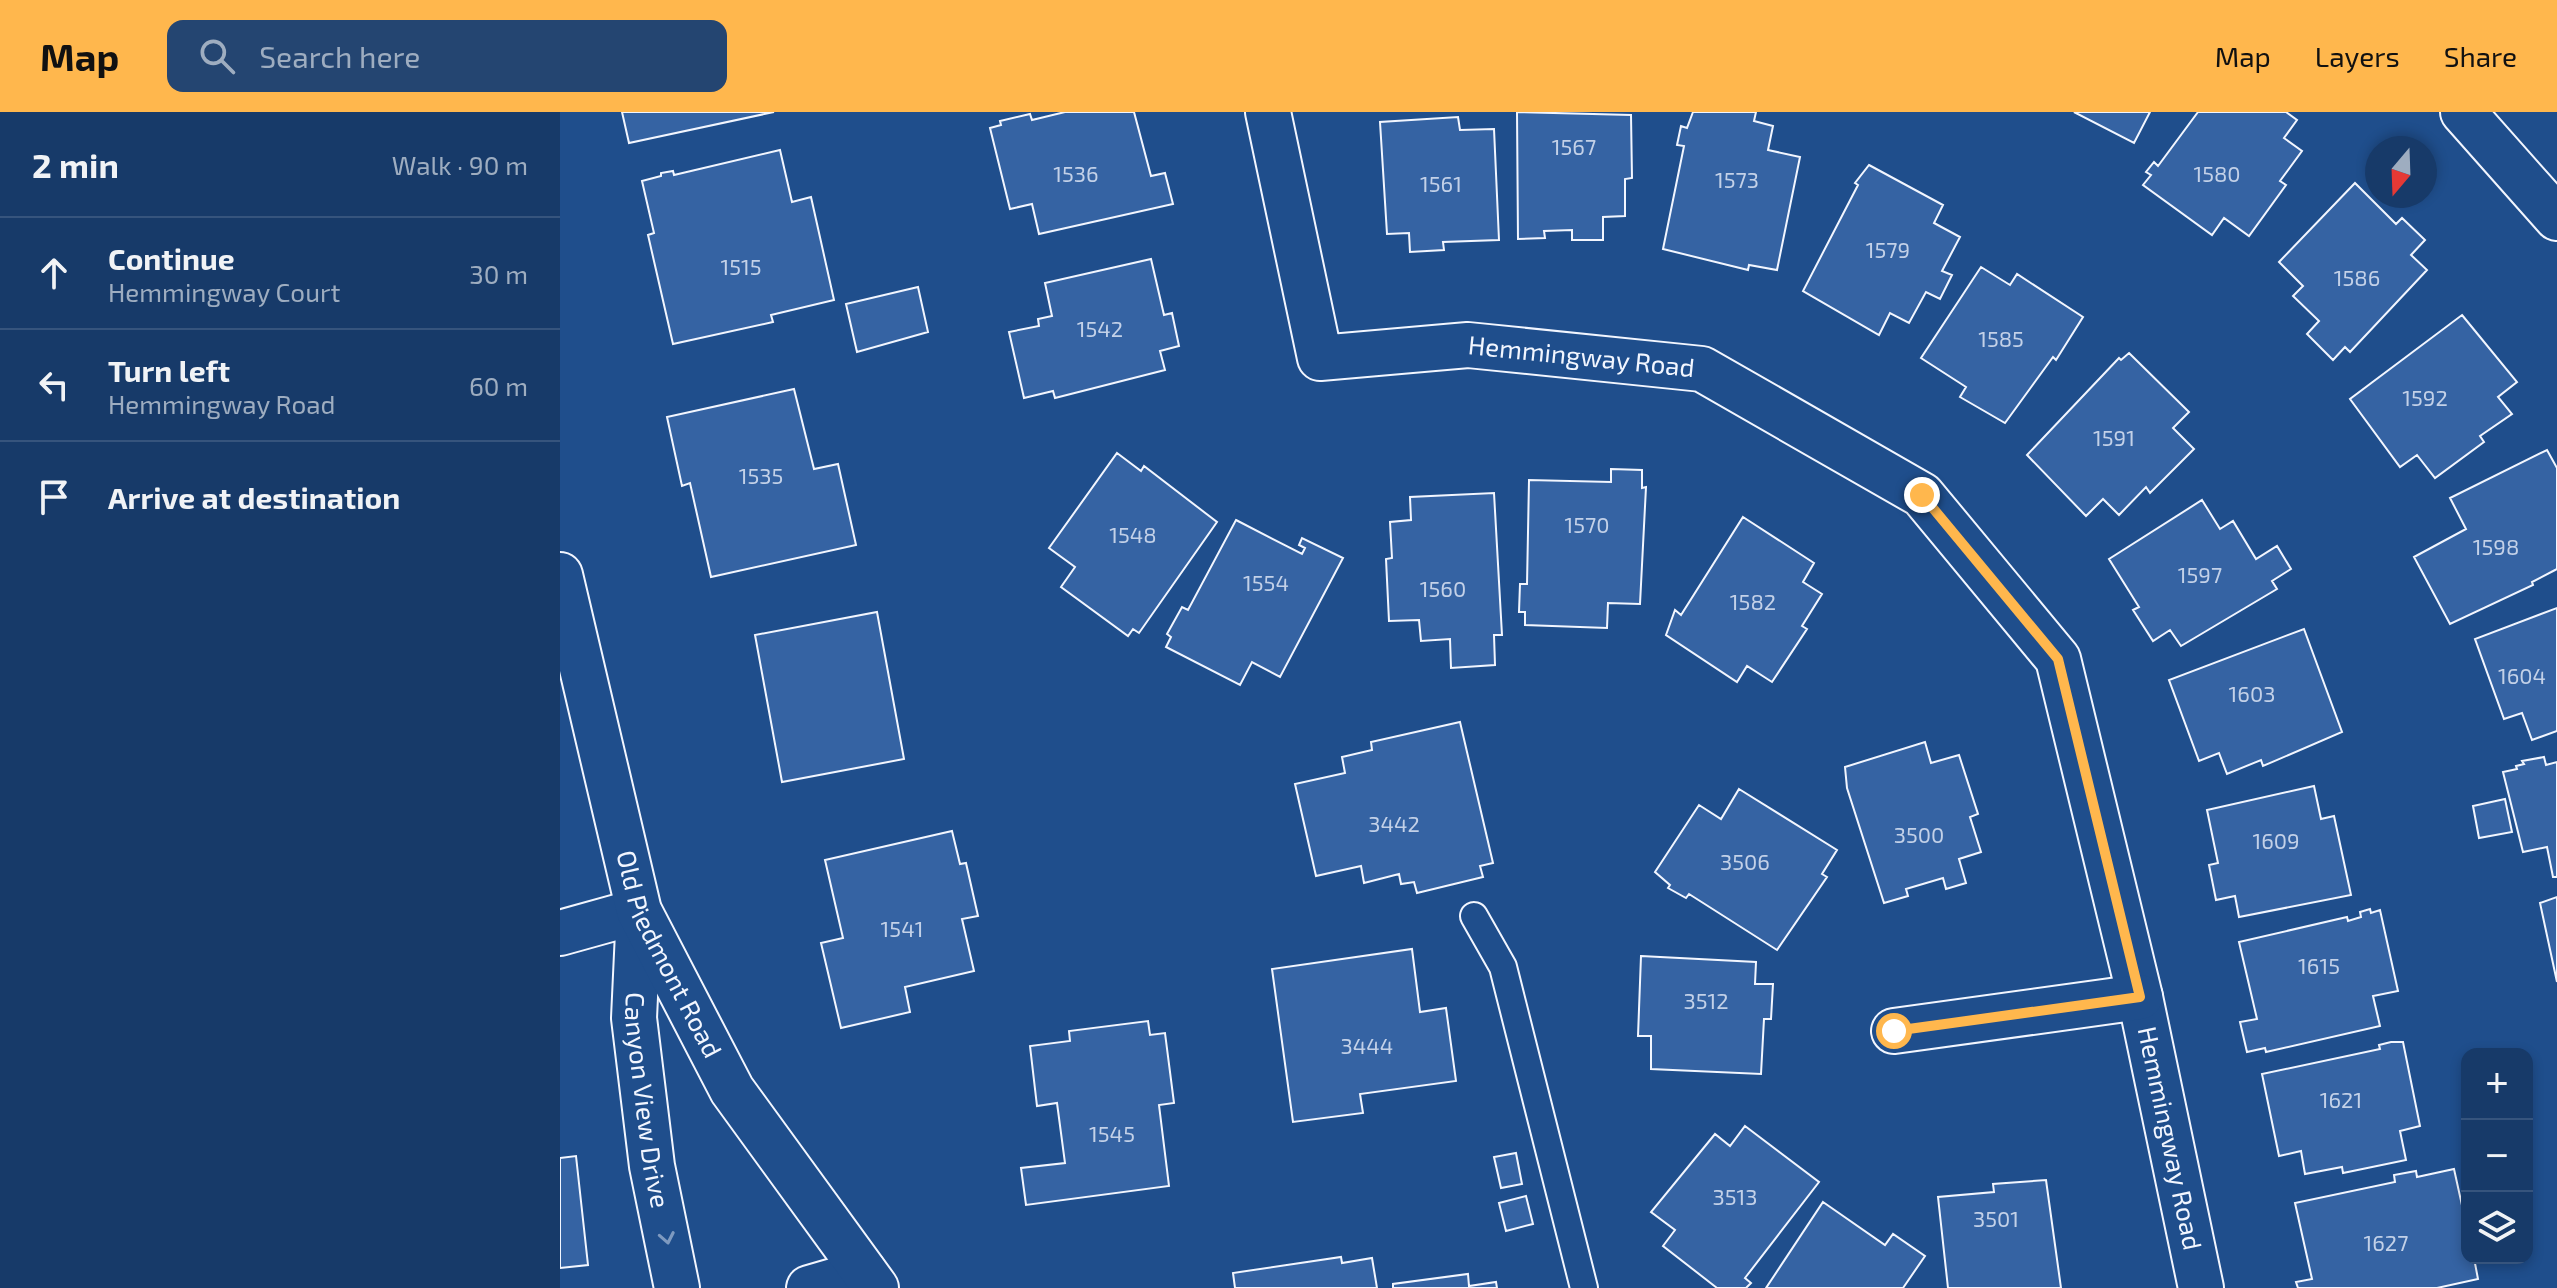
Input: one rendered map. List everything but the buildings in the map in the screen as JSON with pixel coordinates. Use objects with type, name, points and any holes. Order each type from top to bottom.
[{"type":"street","name":"Hemmingway Road","points":[[1268,112],[1320,358],[1468,345],[1702,369],[1922,495],[2058,659],[2140,997],[2201,1288]]},
{"type":"street","points":[[2463,112],[2557,218]]},
{"type":"street","name":"Old Piedmont Road","points":[[560,575],[639,911],[732,1090],[870,1280]]},
{"type":"street","points":[[560,933],[639,911]]},
{"type":"street","name":"Canyon View Drive","points":[[639,911],[634,1018],[652,1166],[677,1288]]},
{"type":"street","points":[[1894,1031],[2140,997]]},
{"type":"street","points":[[809,1288],[870,1280]]},
{"type":"lane","points":[[1474,916],[1503,967],[1584,1288]]},
{"type":"route","points":[[1894,1031],[2140,997],[2058,659],[1922,495]]}]
